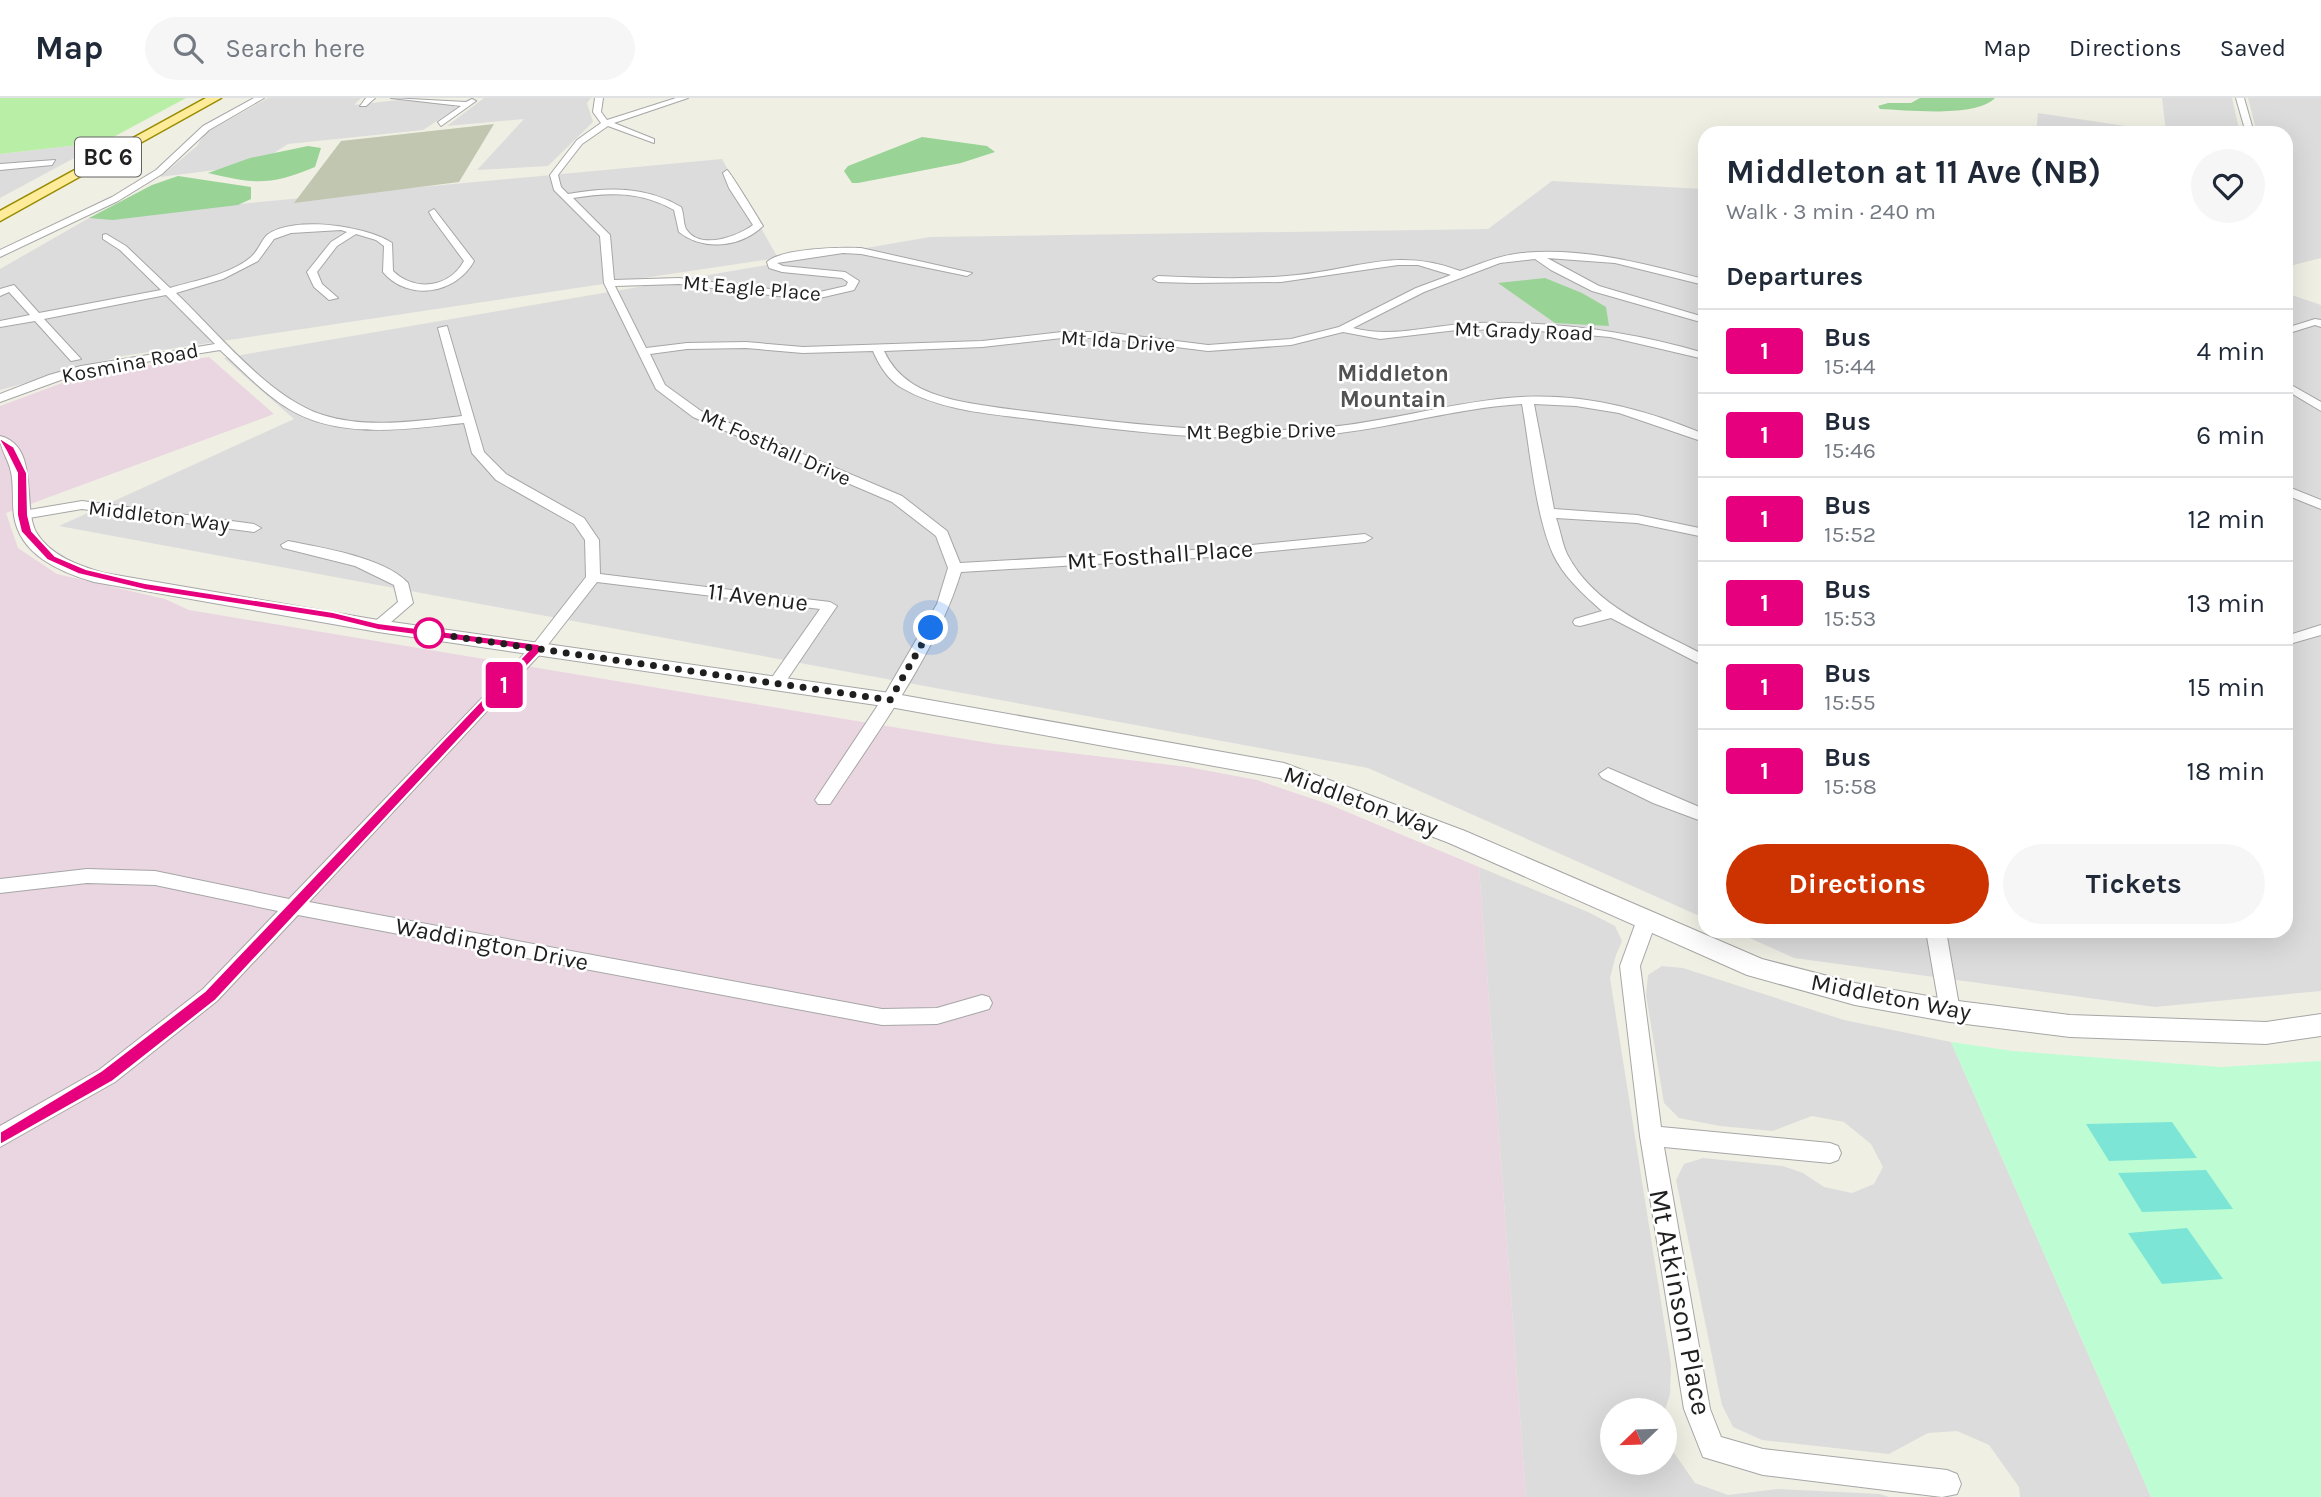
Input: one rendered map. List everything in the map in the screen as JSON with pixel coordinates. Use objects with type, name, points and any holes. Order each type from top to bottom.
[{"type":"main road","name":"BC 6","points":[[0,217],[215,98]]},
{"type":"street","points":[[0,254],[115,199],[159,173],[206,128],[260,98]]},
{"type":"street","points":[[363,104],[371,98]]},
{"type":"street","points":[[395,98],[473,101]]},
{"type":"street","points":[[599,98],[597,111],[604,122],[651,141]]},
{"type":"street","points":[[684,98],[604,122],[564,157],[554,175],[557,188],[565,197],[600,191],[637,191],[663,198],[678,209],[682,230],[697,240],[722,241],[747,235],[758,226],[749,209],[733,193],[727,173]]},
{"type":"street","points":[[2239,98],[2248,126]]},
{"type":"street","points":[[441,124],[473,101]]},
{"type":"street","points":[[0,167],[52,162]]},
{"type":"street","name":"Mt Fosthall Drive","points":[[565,197],[606,234],[609,284],[660,387],[698,414],[897,499],[942,534],[955,568]]},
{"type":"street","points":[[0,324],[167,292],[219,277],[255,259],[271,237],[290,230],[321,226],[341,227],[379,238],[389,245],[388,272],[404,284],[420,288],[448,284],[464,272],[469,261],[463,248],[440,224],[434,212]]},
{"type":"street","points":[[333,298],[318,285],[312,272],[334,244],[355,231]]},
{"type":"street","points":[[106,237],[123,248],[215,336],[222,346],[289,403],[305,412],[330,419],[373,425],[418,425],[468,419]]},
{"type":"street","name":"Mt Eagle Place","points":[[609,284],[679,281],[811,298],[850,288],[854,281],[845,275],[782,269],[773,266],[772,262],[778,258],[843,250],[861,251],[967,273]]},
{"type":"street","name":"Mt Ida Drive","points":[[641,352],[687,345],[746,345],[803,350],[982,344],[1062,335],[1104,335],[1208,348],[1244,347],[1291,342],[1343,329],[1420,290],[1497,261],[1564,255],[1615,260],[1698,281]]},
{"type":"street","points":[[1536,256],[1560,274],[1581,284],[1698,318]]},
{"type":"street","points":[[1158,279],[1296,278],[1378,261],[1403,259],[1429,263],[1460,275]]},
{"type":"street","points":[[7,287],[75,359]]},
{"type":"street","points":[[2293,329],[2315,322],[2321,324]]},
{"type":"street","name":"Mt Grady Road","points":[[1343,329],[1364,336],[1383,338],[1441,328],[1514,326],[1569,329],[1629,337],[1698,354]]},
{"type":"street","points":[[0,1137],[107,1076],[210,995],[538,648],[593,577],[592,540],[579,521],[501,477],[478,453],[443,328]]},
{"type":"street","name":"Kosmina Road","points":[[0,398],[58,376],[113,362],[222,346]]},
{"type":"street","name":"Mt Begbie Drive","points":[[877,348],[883,362],[903,384],[956,405],[1202,435],[1281,435],[1360,428],[1527,400],[1581,401],[1632,412],[1698,436]]},
{"type":"street","points":[[2293,392],[2321,407]]},
{"type":"street","points":[[1527,400],[1548,513],[1560,554],[1583,586],[1613,613],[1698,658]]},
{"type":"street","name":"Middleton Way","points":[[0,441],[11,449],[22,473],[23,515],[27,532],[51,558],[82,572],[145,586],[333,616],[378,626],[890,700],[1284,771],[1457,837],[1756,968],[1855,994],[1950,1011],[2096,1027],[2266,1034],[2321,1025]]},
{"type":"street","points":[[2293,493],[2321,505]]},
{"type":"street","name":"Middleton Way","points":[[23,515],[82,505],[254,528]]},
{"type":"street","points":[[1548,513],[1637,519],[1698,532]]},
{"type":"street","name":"Mt Fosthall Place","points":[[955,568],[1211,552],[1365,538]]},
{"type":"street","points":[[289,545],[347,556],[379,569],[401,583],[406,603],[378,626]]},
{"type":"street","points":[[824,800],[890,700],[944,604],[955,568]]},
{"type":"street","name":"11 Avenue","points":[[593,577],[830,606],[776,683]]},
{"type":"street","points":[[1580,622],[1613,613]]},
{"type":"street","points":[[2293,639],[2321,630]]},
{"type":"street","points":[[1608,774],[1659,799],[1698,814]]},
{"type":"street","name":"Waddington Drive","points":[[0,886],[87,876],[155,878],[295,907],[883,1017],[936,1016],[982,1003]]},
{"type":"street","name":"Mt Atkinson Place","points":[[1646,922],[1630,966],[1651,1136],[1697,1409],[1712,1448],[1763,1462],[1947,1484]]},
{"type":"street","points":[[1937,938],[1950,1011]]},
{"type":"street","points":[[1651,1136],[1830,1153]]},
{"type":"shaded area","points":[[268,98],[361,98],[354,105],[399,100],[450,104],[457,108],[423,130],[288,144],[255,165],[160,177],[197,146],[205,133]]},
{"type":"shaded area","points":[[484,98],[591,98],[587,103],[593,122],[548,166],[477,170],[524,119],[447,126]]},
{"type":"shaded area","points":[[2162,98],[2232,98],[2238,126],[2165,126]]},
{"type":"shaded area","points":[[2248,98],[2321,98],[2321,258],[2293,265],[2293,126],[2255,126]]},
{"type":"shaded area","points":[[2038,113],[2126,126],[2037,126]]},
{"type":"shaded area","points":[[494,124],[459,182],[294,203],[341,141]]},
{"type":"shaded area","points":[[104,142],[0,198],[0,154]]},
{"type":"shaded area","points":[[722,159],[778,258],[122,356],[0,390],[0,269],[89,218]]},
{"type":"shaded area","points":[[1552,181],[1698,189],[1698,915],[1368,768],[59,526],[294,419],[224,358],[930,237],[1488,229]]},
{"type":"shaded area","points":[[2293,295],[2321,305],[2321,991],[2155,1007],[1794,958],[1750,938],[2293,938]]},
{"type":"shaded area","points":[[209,357],[274,414],[6,513],[18,548],[57,574],[165,599],[189,610],[995,744],[1188,767],[1257,780],[1328,804],[1479,867],[1526,1497],[0,1497],[0,406],[62,383],[143,366]]},
{"type":"shaded area","points":[[1479,867],[1588,912],[1615,926],[1622,941],[1610,978],[1671,1365],[1670,1394],[1669,1398],[1600,1398],[1600,1475],[1677,1475],[1677,1457],[1695,1483],[1728,1495],[1778,1489],[1880,1494],[1889,1497],[1526,1497]]},
{"type":"shaded area","points":[[1662,966],[1683,968],[1844,1020],[1951,1042],[2151,1497],[2020,1497],[2019,1487],[1989,1445],[1957,1431],[1928,1433],[1889,1454],[1762,1440],[1733,1427],[1722,1405],[1676,1180],[1684,1164],[1703,1158],[1783,1166],[1803,1173],[1824,1187],[1852,1193],[1874,1184],[1883,1167],[1871,1144],[1844,1122],[1812,1116],[1773,1131],[1720,1126],[1679,1118],[1664,1103],[1646,995],[1648,975]]},
{"type":"shaded area","points":[[2172,1122],[2197,1158],[2109,1161],[2086,1124]]},
{"type":"shaded area","points":[[2206,1170],[2233,1209],[2142,1212],[2118,1173]]},
{"type":"shaded area","points":[[2187,1228],[2223,1279],[2162,1284],[2128,1233]]},
{"type":"green space","points":[[0,98],[186,98],[104,142],[0,154]]},
{"type":"green space","points":[[1920,98],[1995,98],[1985,104],[1957,111],[1880,109],[1878,106],[1911,103]]},
{"type":"green space","points":[[922,137],[987,146],[995,152],[961,163],[858,183],[852,183],[844,171],[848,166]]},
{"type":"green space","points":[[308,146],[321,148],[315,167],[285,178],[250,181],[208,173],[250,158]]},
{"type":"green space","points":[[178,176],[251,187],[251,199],[238,205],[113,220],[89,218],[152,185]]},
{"type":"green space","points":[[1545,278],[1582,293],[1606,307],[1609,326],[1555,323],[1498,283]]},
{"type":"green space","points":[[1951,1042],[2013,1051],[2221,1067],[2321,1061],[2321,1497],[2151,1497]]},
{"type":"bus line","name":"1","points":[[0,441],[11,449],[22,473],[23,515],[27,532],[51,558],[82,572],[145,586],[333,616],[378,626],[538,648],[210,995],[107,1076],[0,1137]]},
{"type":"district","name":"Middleton Mountain","points":[[1393,386]]},
{"type":"route","points":[[429,633],[890,700],[931,628]]}]
